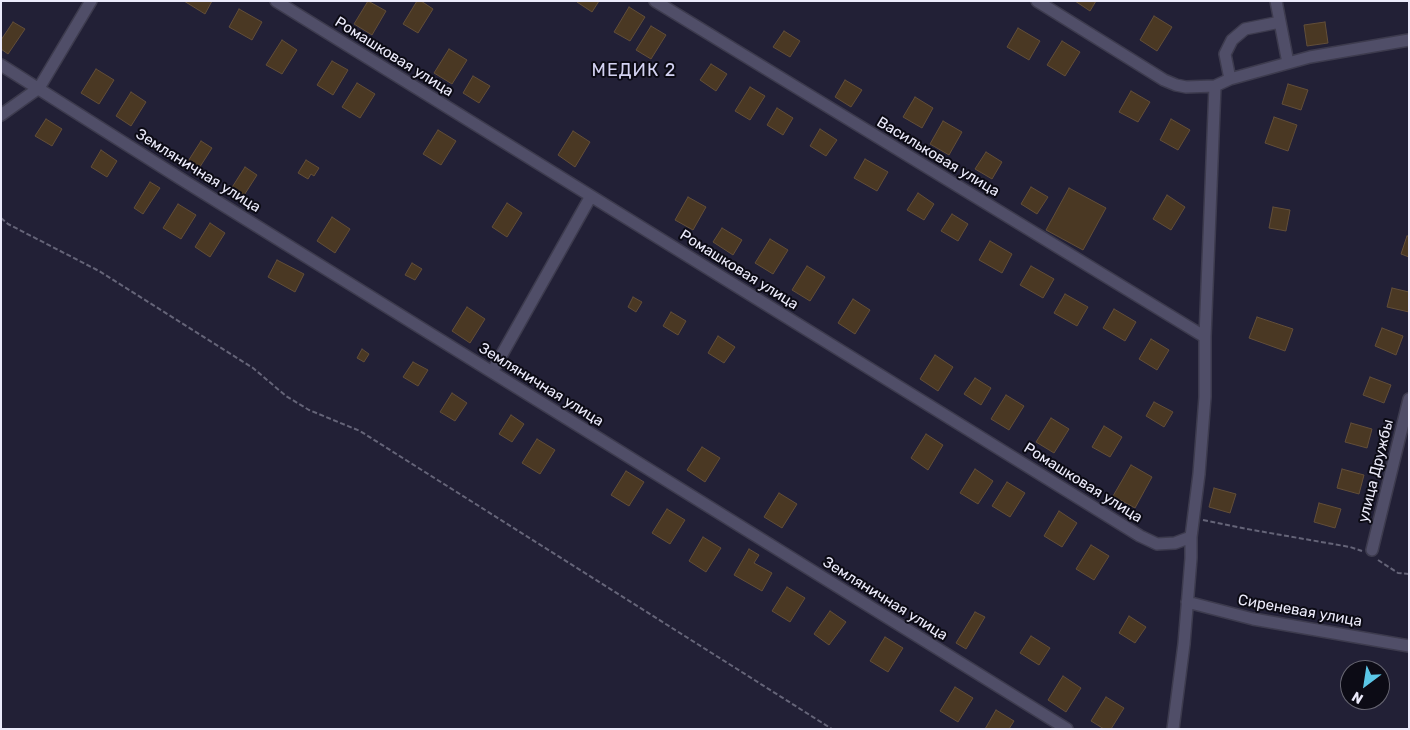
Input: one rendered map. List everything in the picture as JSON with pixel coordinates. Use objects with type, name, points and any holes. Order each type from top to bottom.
[{"type":"street","points":[[1,115],[39,88],[91,1]]},
{"type":"street","name":"Ромашковая улица","points":[[276,1],[1140,536],[1157,544],[1175,543],[1190,537]]},
{"type":"street","name":"Васильковая улица","points":[[655,1],[1205,337]]},
{"type":"street","points":[[1037,1],[1176,86],[1215,86],[1230,79],[1310,57],[1409,40]]},
{"type":"street","points":[[1276,1],[1288,63]]},
{"type":"street","points":[[1230,79],[1225,54],[1232,40],[1245,29],[1280,22]]},
{"type":"street","name":"Земляничная улица","points":[[1,65],[180,179],[1067,729]]},
{"type":"street","points":[[1173,729],[1184,644],[1191,558],[1190,537],[1199,474],[1205,397],[1205,337],[1215,86]]},
{"type":"street","points":[[492,372],[591,196]]},
{"type":"street","name":"улица Дружбы","points":[[1372,550],[1409,399]]},
{"type":"street","points":[[1397,450],[1409,454]]},
{"type":"street","name":"Сиреневая улица","points":[[1187,602],[1253,619],[1409,646]]},
{"type":"path","points":[[1,218],[8,224],[99,271],[253,368],[286,396],[309,410],[360,431],[832,729]]},
{"type":"path","points":[[1193,518],[1247,530],[1350,546],[1367,552],[1372,550],[1374,557],[1398,574],[1409,574]]},
{"type":"building","points":[[184,1],[212,1],[205,14]]},
{"type":"building","points":[[368,1],[386,11],[372,35],[354,24]]},
{"type":"building","points":[[417,1],[421,1],[433,9],[418,33],[403,24]]},
{"type":"building","points":[[578,1],[599,1],[592,12]]},
{"type":"building","points":[[1075,1],[1096,1],[1090,11]]},
{"type":"building","points":[[629,7],[645,17],[630,41],[614,32]]},
{"type":"building","points":[[239,9],[262,22],[252,40],[229,27]]},
{"type":"building","points":[[1154,16],[1172,27],[1157,51],[1140,40]]},
{"type":"building","points":[[13,22],[25,29],[8,54],[1,49],[1,40]]},
{"type":"building","points":[[1325,22],[1328,43],[1307,46],[1304,25]]},
{"type":"building","points":[[651,26],[666,35],[651,59],[636,50]]},
{"type":"building","points":[[1018,28],[1040,41],[1029,60],[1007,47]]},
{"type":"building","points":[[784,31],[800,41],[790,57],[773,47]]},
{"type":"building","points":[[282,40],[297,50],[282,74],[266,65]]},
{"type":"building","points":[[1062,41],[1080,52],[1065,76],[1047,65]]},
{"type":"building","points":[[449,49],[467,60],[452,84],[434,73]]},
{"type":"building","points":[[332,61],[348,70],[333,95],[317,85]]},
{"type":"building","points":[[711,64],[727,74],[716,91],[700,80]]},
{"type":"building","points":[[96,69],[114,80],[99,104],[81,93]]},
{"type":"building","points":[[473,76],[490,86],[479,103],[463,93]]},
{"type":"building","points":[[845,80],[862,90],[851,107],[835,97]]},
{"type":"building","points":[[357,83],[375,94],[360,118],[342,107]]},
{"type":"building","points":[[1288,84],[1308,90],[1301,110],[1282,104]]},
{"type":"building","points":[[750,87],[765,96],[750,120],[735,111]]},
{"type":"building","points":[[1131,91],[1150,102],[1138,122],[1119,112]]},
{"type":"building","points":[[131,92],[146,102],[131,126],[116,116]]},
{"type":"building","points":[[915,97],[933,108],[922,128],[903,117]]},
{"type":"building","points":[[777,108],[793,118],[783,135],[767,125]]},
{"type":"building","points":[[1274,117],[1297,125],[1288,151],[1265,143]]},
{"type":"building","points":[[46,119],[62,129],[52,146],[35,136]]},
{"type":"building","points":[[1171,119],[1190,130],[1178,150],[1160,140]]},
{"type":"building","points":[[943,121],[962,132],[949,155],[930,144]]},
{"type":"building","points":[[820,129],[837,140],[826,156],[810,146]]},
{"type":"building","points":[[438,130],[456,141],[441,165],[423,154]]},
{"type":"building","points":[[573,131],[590,142],[575,167],[558,155]]},
{"type":"building","points":[[201,141],[212,148],[196,173],[185,166]]},
{"type":"building","points":[[101,150],[117,161],[107,177],[91,167]]},
{"type":"building","points":[[986,152],[1002,162],[992,179],[975,169]]},
{"type":"building","points":[[865,159],[888,172],[877,191],[854,178]]},
{"type":"building","points":[[306,160],[319,168],[314,176],[311,174],[308,179],[298,173]]},
{"type":"building","points":[[245,167],[257,175],[241,200],[229,192]]},
{"type":"building","points":[[150,182],[160,188],[143,214],[134,208]]},
{"type":"building","points":[[1031,187],[1048,197],[1037,214],[1021,204]]},
{"type":"building","points":[[1069,188],[1106,208],[1083,250],[1046,230]]},
{"type":"building","points":[[918,193],[934,204],[924,220],[907,210]]},
{"type":"building","points":[[1167,195],[1185,207],[1171,230],[1153,219]]},
{"type":"building","points":[[688,197],[706,207],[693,230],[675,220]]},
{"type":"building","points":[[507,203],[522,213],[507,237],[492,227]]},
{"type":"building","points":[[178,204],[196,215],[181,239],[163,228]]},
{"type":"building","points":[[1273,207],[1290,210],[1286,231],[1269,228]]},
{"type":"building","points":[[952,214],[968,224],[958,241],[941,231]]},
{"type":"building","points":[[332,217],[350,229],[335,253],[317,241]]},
{"type":"building","points":[[210,223],[225,233],[210,257],[195,247]]},
{"type":"building","points":[[722,228],[742,240],[733,255],[713,242]]},
{"type":"building","points":[[1407,236],[1409,236],[1409,257],[1401,254]]},
{"type":"building","points":[[770,239],[788,250],[773,274],[755,263]]},
{"type":"building","points":[[990,241],[1012,254],[1002,273],[979,260]]},
{"type":"building","points":[[277,260],[304,274],[295,292],[268,277]]},
{"type":"building","points":[[412,263],[422,269],[415,280],[405,275]]},
{"type":"building","points":[[807,266],[825,277],[810,301],[792,290]]},
{"type":"building","points":[[1031,266],[1054,279],[1043,298],[1020,285]]},
{"type":"building","points":[[1392,288],[1409,292],[1409,312],[1387,307]]},
{"type":"building","points":[[1065,294],[1088,307],[1077,326],[1054,313]]},
{"type":"building","points":[[633,297],[642,302],[636,312],[628,307]]},
{"type":"building","points":[[853,299],[870,310],[855,334],[838,323]]},
{"type":"building","points":[[467,307],[485,319],[470,343],[452,331]]},
{"type":"building","points":[[1114,309],[1136,322],[1125,341],[1103,328]]},
{"type":"building","points":[[671,312],[686,321],[678,335],[663,326]]},
{"type":"building","points":[[1257,317],[1293,329],[1285,351],[1249,338]]},
{"type":"building","points":[[1382,328],[1403,336],[1396,355],[1375,346]]},
{"type":"building","points":[[718,336],[735,347],[724,363],[708,353]]},
{"type":"building","points":[[1151,339],[1169,350],[1157,370],[1139,359]]},
{"type":"building","points":[[362,349],[369,354],[364,362],[357,358]]},
{"type":"building","points":[[935,355],[953,367],[938,391],[920,379]]},
{"type":"building","points":[[413,362],[428,370],[418,386],[403,377]]},
{"type":"building","points":[[1370,377],[1391,385],[1384,403],[1363,395]]},
{"type":"building","points":[[975,378],[991,388],[981,405],[964,394]]},
{"type":"building","points":[[452,393],[467,403],[455,421],[440,412]]},
{"type":"building","points":[[1006,395],[1024,406],[1009,430],[991,419]]},
{"type":"building","points":[[1154,402],[1173,412],[1164,427],[1146,416]]},
{"type":"building","points":[[511,415],[524,424],[512,442],[499,434]]},
{"type":"building","points":[[1051,418],[1069,429],[1054,453],[1036,442]]},
{"type":"building","points":[[1351,423],[1372,429],[1367,448],[1345,442]]},
{"type":"building","points":[[1104,426],[1122,437],[1110,457],[1092,447]]},
{"type":"building","points":[[926,434],[943,445],[928,470],[911,458]]},
{"type":"building","points":[[537,439],[555,450],[540,474],[522,463]]},
{"type":"building","points":[[702,447],[720,458],[705,482],[687,470]]},
{"type":"building","points":[[1131,465],[1152,477],[1135,508],[1113,496]]},
{"type":"building","points":[[975,469],[993,481],[978,504],[960,493]]},
{"type":"building","points":[[1342,469],[1364,475],[1359,494],[1337,488]]},
{"type":"building","points":[[626,471],[644,482],[629,506],[611,495]]},
{"type":"building","points":[[1007,482],[1025,493],[1010,517],[992,506]]},
{"type":"building","points":[[1214,488],[1236,494],[1230,513],[1209,507]]},
{"type":"building","points":[[779,493],[797,504],[782,528],[764,517]]},
{"type":"building","points":[[1319,503],[1341,509],[1335,528],[1314,522]]},
{"type":"building","points":[[667,509],[685,520],[670,544],[652,533]]},
{"type":"building","points":[[1059,511],[1077,523],[1062,547],[1044,536]]},
{"type":"building","points":[[703,537],[721,548],[706,572],[689,561]]},
{"type":"building","points":[[1091,545],[1109,556],[1094,580],[1076,569]]},
{"type":"building","points":[[749,549],[759,555],[754,563],[772,573],[762,591],[734,575]]},
{"type":"building","points":[[787,587],[805,598],[790,622],[772,611]]},
{"type":"building","points":[[830,611],[846,622],[829,645],[814,634]]},
{"type":"building","points":[[975,612],[985,617],[966,649],[956,643]]},
{"type":"building","points":[[1129,616],[1146,627],[1135,643],[1119,633]]},
{"type":"building","points":[[1031,636],[1050,648],[1039,665],[1020,653]]},
{"type":"building","points":[[885,637],[903,648],[888,672],[870,661]]},
{"type":"building","points":[[1063,676],[1081,688],[1066,712],[1048,700]]},
{"type":"building","points":[[955,687],[973,698],[958,722],[940,711]]},
{"type":"building","points":[[1106,697],[1124,708],[1111,729],[1104,729],[1091,721]]},
{"type":"building","points":[[996,710],[1014,721],[1009,729],[985,729]]},
{"type":"district","name":"МЕДИК 2","points":[[634,71]]}]
